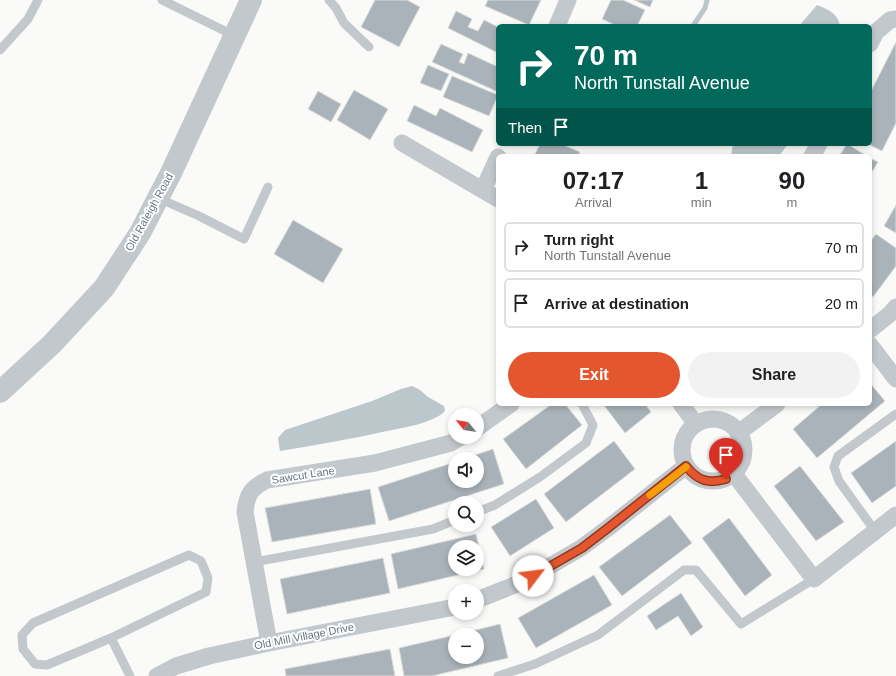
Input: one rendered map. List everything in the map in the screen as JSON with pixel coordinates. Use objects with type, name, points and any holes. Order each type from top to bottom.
[{"type":"street","name":"Old Raleigh Road","points":[[0,392],[52,344],[104,288],[140,233],[171,173],[251,0]]},
{"type":"street","points":[[558,24],[568,0]]},
{"type":"street","points":[[872,40],[876,32],[890,20],[896,19]]},
{"type":"street","points":[[402,143],[496,198]]},
{"type":"street","points":[[483,190],[496,161]]},
{"type":"street","points":[[872,328],[896,308]]},
{"type":"street","points":[[872,348],[896,379]]},
{"type":"street","points":[[484,423],[508,406]]},
{"type":"street","points":[[682,406],[696,424]]},
{"type":"street","points":[[738,432],[774,406]]},
{"type":"street","points":[[714,419],[724,421],[738,432],[743,441],[744,454],[739,467],[734,474],[717,482],[708,481],[699,479],[686,466],[682,457],[684,438],[689,430],[696,424],[705,420],[714,419]]},
{"type":"street","name":"Sawcut Lane","points":[[269,643],[245,512],[246,501],[250,493],[259,484],[267,480],[375,463],[448,444]]},
{"type":"street","points":[[484,597],[533,576],[582,548],[686,466]]},
{"type":"street","points":[[734,474],[814,579],[896,515]]},
{"type":"street","name":"Old Mill Village Drive","points":[[157,676],[176,666],[209,656],[448,608]]},
{"type":"lane","points":[[0,50],[28,19],[38,0]]},
{"type":"lane","points":[[162,0],[235,36]]},
{"type":"lane","points":[[330,0],[344,24],[369,47]]},
{"type":"lane","points":[[158,198],[199,216],[244,239],[268,187]]},
{"type":"lane","points":[[484,509],[495,505],[540,477],[586,443],[593,425],[583,406]]},
{"type":"lane","points":[[875,531],[839,481],[834,467],[838,456],[896,414]]},
{"type":"lane","points":[[254,562],[433,529],[448,523]]},
{"type":"lane","points":[[189,555],[200,561],[208,578],[206,592],[111,638],[47,665],[35,664],[23,649],[22,635],[33,623],[189,555]]},
{"type":"lane","points":[[498,676],[535,664],[598,635],[684,570],[696,570],[741,624],[814,579]]},
{"type":"lane","points":[[111,638],[130,676]]},
{"type":"shaded area","points":[[817,5],[828,10],[834,15],[840,24],[801,24]]},
{"type":"shaded area","points":[[733,146],[786,146],[780,154],[731,154]]},
{"type":"shaded area","points":[[412,386],[444,406],[445,411],[433,419],[409,427],[280,451],[278,438],[285,430]]},
{"type":"building","points":[[375,0],[407,0],[420,7],[399,47],[361,27]]},
{"type":"building","points":[[488,0],[541,0],[529,24],[485,6]]},
{"type":"building","points":[[611,0],[623,0],[645,10],[638,24],[613,24],[602,19]]},
{"type":"building","points":[[634,0],[653,0],[650,7]]},
{"type":"building","points":[[456,11],[472,19],[468,27],[478,31],[484,20],[496,26],[496,52],[448,28]]},
{"type":"building","points":[[896,42],[896,123],[882,151],[872,146],[872,89]]},
{"type":"building","points":[[441,44],[463,54],[459,62],[464,64],[468,53],[496,66],[496,91],[432,62]]},
{"type":"building","points":[[428,65],[449,74],[441,91],[420,83]]},
{"type":"building","points":[[452,76],[496,94],[496,100],[489,116],[443,97]]},
{"type":"building","points":[[354,90],[388,109],[370,140],[337,120]]},
{"type":"building","points":[[318,91],[341,104],[331,122],[308,109]]},
{"type":"building","points":[[414,105],[436,116],[440,108],[483,130],[472,152],[407,121]]},
{"type":"building","points":[[539,146],[566,146],[580,152],[579,154],[535,154]]},
{"type":"building","points":[[846,146],[850,146],[864,154],[840,154]]},
{"type":"building","points":[[872,159],[878,162],[872,172]]},
{"type":"building","points":[[896,205],[896,233],[884,226]]},
{"type":"building","points":[[293,220],[343,249],[323,283],[274,254]]},
{"type":"building","points":[[876,234],[896,248],[896,266],[873,297],[872,296],[872,239]]},
{"type":"building","points":[[872,385],[885,401],[817,458],[793,429],[820,406],[872,406]]},
{"type":"building","points":[[549,406],[567,406],[582,425],[526,469],[503,439]]},
{"type":"building","points":[[605,406],[646,406],[651,412],[625,433]]},
{"type":"building","points":[[614,441],[635,469],[566,522],[544,494]]},
{"type":"building","points":[[896,441],[896,486],[872,503],[851,473]]},
{"type":"building","points":[[493,449],[504,484],[467,496],[448,496],[448,502],[389,521],[378,487],[448,464],[448,488],[484,488],[484,452]]},
{"type":"building","points":[[800,466],[844,522],[816,541],[774,486]]},
{"type":"building","points":[[370,489],[376,524],[272,542],[265,508]]},
{"type":"building","points":[[536,499],[554,528],[510,556],[491,527]]},
{"type":"building","points":[[670,515],[692,543],[622,596],[599,567]]},
{"type":"building","points":[[729,518],[772,575],[745,596],[702,538]]},
{"type":"building","points":[[476,534],[477,540],[450,540]]},
{"type":"building","points":[[448,541],[448,576],[454,576],[398,589],[391,554]]},
{"type":"building","points":[[383,558],[390,593],[287,614],[280,579]]},
{"type":"building","points":[[594,575],[612,605],[536,648],[518,618]]},
{"type":"building","points":[[681,593],[703,627],[691,636],[678,616],[656,630],[647,616]]},
{"type":"building","points":[[500,624],[508,658],[484,664],[483,628]]},
{"type":"building","points":[[448,636],[448,664],[483,664],[432,676],[404,676],[399,648]]},
{"type":"building","points":[[390,649],[395,676],[286,676],[285,669]]},
{"type":"waterway","points":[[694,24],[705,8],[707,0]]},
{"type":"slow traffic","points":[[650,495],[686,467]]},
{"type":"route","points":[[533,576],[582,548],[686,466],[699,479],[717,482],[726,479]]}]
